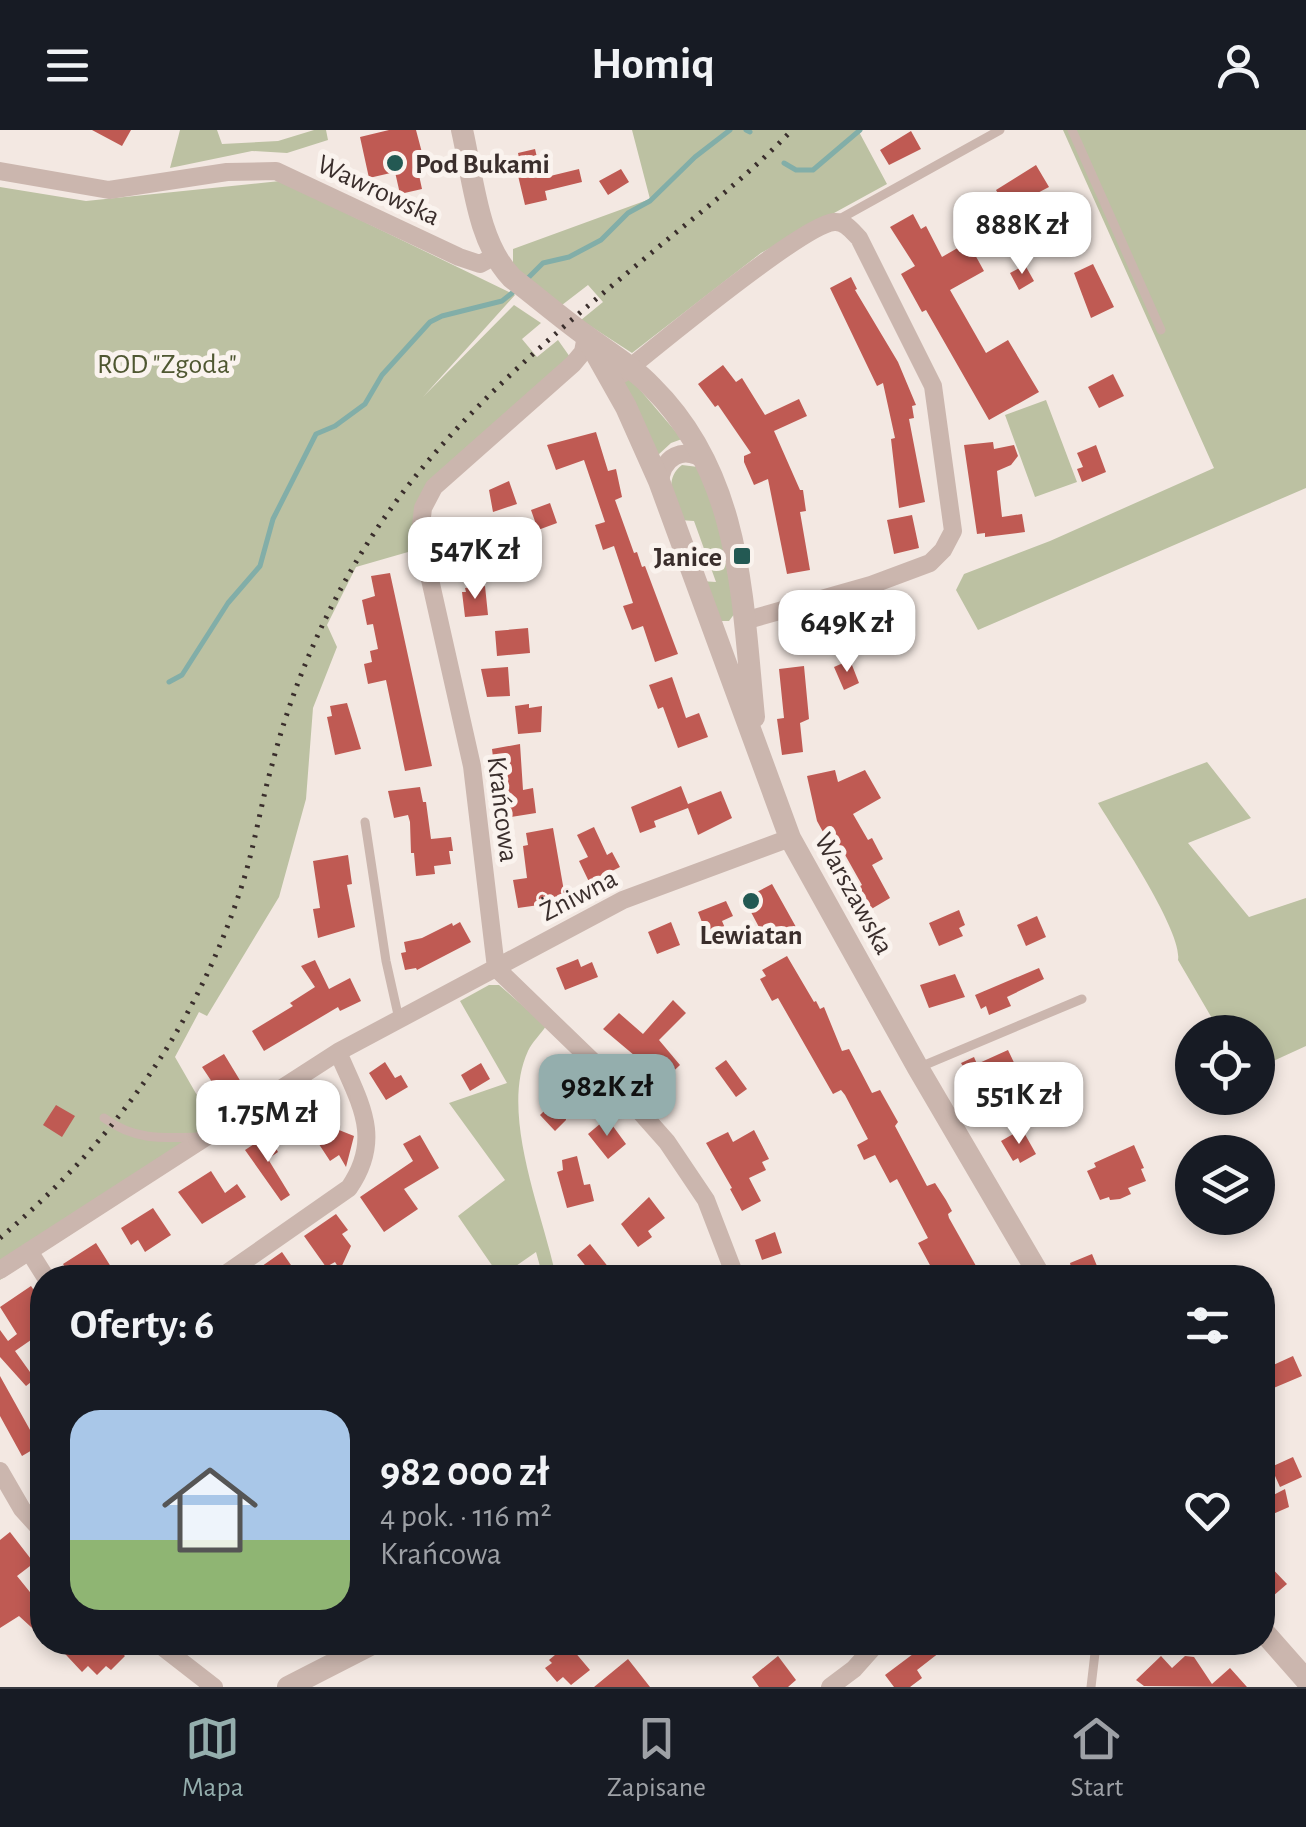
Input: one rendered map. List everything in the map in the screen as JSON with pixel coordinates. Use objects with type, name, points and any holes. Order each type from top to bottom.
[{"type":"street","name":"Warszawska","points":[[462,130],[495,256],[518,282],[586,336],[622,374],[674,411],[712,470],[737,564],[728,623],[756,741]]},
{"type":"street","name":"Wawrowska","points":[[0,171],[110,190],[228,172],[276,172],[459,257],[480,264],[495,256]]},
{"type":"street","points":[[622,374],[754,271],[834,222],[846,225],[859,238],[934,386],[951,497],[953,531],[944,550],[930,562],[870,584],[728,623]]},
{"type":"street","name":"Krańcowa","points":[[496,968],[472,766],[422,549],[421,521],[428,497],[442,479],[574,364],[583,352],[586,336]]},
{"type":"street","name":"Warszawska","points":[[622,374],[662,491],[728,623],[756,741],[790,838],[1033,1265]]},
{"type":"street","points":[[662,491],[662,470],[676,455],[697,455],[712,470]]},
{"type":"street","name":"Żniwna","points":[[0,1270],[338,1052],[623,900],[790,838]]},
{"type":"street","points":[[496,968],[612,1080],[667,1142],[706,1200],[731,1265]]},
{"type":"street","points":[[239,1265],[349,1188],[364,1167],[365,1119],[338,1052]]},
{"type":"street","points":[[29,1251],[38,1265]]},
{"type":"street","points":[[0,1471],[30,1517]]},
{"type":"street","points":[[1275,1645],[1306,1680]]},
{"type":"street","points":[[173,1655],[214,1687]]},
{"type":"street","points":[[288,1687],[351,1655]]},
{"type":"street","points":[[830,1687],[866,1655]]},
{"type":"lane","points":[[834,222],[1000,130]]},
{"type":"lane","points":[[1072,130],[1161,330]]},
{"type":"lane","points":[[365,822],[399,1019]]},
{"type":"lane","points":[[918,1068],[1082,998]]},
{"type":"lane","points":[[104,1118],[122,1131],[140,1137],[204,1137]]},
{"type":"lane","points":[[1091,1687],[1095,1655]]},
{"type":"green space","points":[[180,130],[217,130],[222,144],[278,141],[314,130],[326,130],[328,140],[287,153],[252,151],[170,168]]},
{"type":"green space","points":[[632,130],[858,130],[887,184],[761,253],[632,353],[581,320],[603,302],[588,285],[562,305],[513,267],[513,249],[650,199]]},
{"type":"green space","points":[[1063,130],[1306,130],[1306,488],[978,630],[956,590],[964,574],[1050,541],[1214,468]]},
{"type":"green space","name":"ROD \"Zgoda\"","points":[[280,181],[515,295],[423,397],[514,305],[541,323],[522,339],[537,357],[558,340],[570,357],[417,505],[412,528],[415,550],[356,567],[327,625],[337,647],[313,708],[306,799],[279,897],[207,1016],[199,1012],[175,1057],[221,1137],[0,1280],[0,187],[86,201]]},
{"type":"green space","points":[[630,378],[682,439],[658,455],[623,383]]},
{"type":"green space","points":[[1046,400],[1077,482],[1035,497],[1005,415]]},
{"type":"green space","points":[[682,465],[698,467],[716,507],[735,613],[729,621],[721,621],[701,581],[716,582],[694,521],[679,520],[671,484]]},
{"type":"green space","points":[[1207,762],[1251,818],[1188,843],[1249,917],[1306,898],[1306,1046],[1275,1060],[1275,1015],[1210,1015],[1178,960],[1177,946],[1160,906],[1098,803]]},
{"type":"green space","points":[[489,985],[499,985],[546,1026],[528,1051],[520,1076],[518,1104],[526,1164],[553,1265],[540,1265],[536,1252],[517,1265],[492,1265],[458,1216],[505,1180],[449,1103],[507,1083],[460,1001]]},
{"type":"building","points":[[92,130],[131,130],[122,146]]},
{"type":"building","name":"Pod Bukami","points":[[389,130],[416,130],[425,164],[417,166],[422,189],[400,194],[395,172],[369,178],[360,137]]},
{"type":"building","points":[[911,131],[921,149],[889,165],[880,150]]},
{"type":"building","points":[[535,149],[542,178],[579,169],[582,182],[545,191],[547,200],[525,205],[514,159],[519,158],[518,153]]},
{"type":"building","points":[[1036,165],[1049,187],[1007,209],[996,190]]},
{"type":"building","points":[[621,169],[629,182],[608,195],[599,181]]},
{"type":"building","points":[[913,214],[921,229],[926,226],[942,257],[968,242],[984,271],[950,290],[986,353],[1008,340],[1039,392],[989,420],[901,274],[915,266],[890,227]]},
{"type":"building","points":[[1093,264],[1114,307],[1091,318],[1074,273]]},
{"type":"building","points":[[1025,265],[1034,281],[1019,290],[1010,273]]},
{"type":"building","points":[[851,277],[898,362],[916,405],[912,406],[914,418],[909,419],[925,502],[899,508],[891,439],[895,438],[883,383],[877,386],[830,288]]},
{"type":"building","points":[[723,365],[736,382],[742,378],[765,415],[799,399],[807,416],[774,431],[803,490],[806,511],[800,512],[810,570],[787,574],[768,479],[754,485],[744,462],[744,456],[751,453],[718,405],[715,407],[698,384]]},
{"type":"building","points":[[1113,374],[1124,396],[1099,408],[1088,387]]},
{"type":"building","points":[[596,432],[608,471],[616,469],[622,497],[615,500],[634,553],[645,566],[678,654],[655,662],[643,626],[632,630],[623,606],[633,603],[614,546],[603,550],[595,525],[605,522],[584,460],[556,470],[547,445]]},
{"type":"building","points":[[993,442],[994,449],[1014,445],[1018,456],[1011,465],[997,471],[1002,517],[1022,514],[1025,532],[985,537],[985,533],[977,534],[964,445]]},
{"type":"building","points":[[1096,445],[1106,472],[1082,482],[1077,469],[1083,467],[1077,453]]},
{"type":"building","points":[[509,481],[517,504],[493,512],[489,490]]},
{"type":"building","points":[[550,503],[557,523],[538,530],[531,510]]},
{"type":"building","points":[[912,515],[919,548],[894,554],[887,520]]},
{"type":"building","points":[[492,548],[495,574],[474,576],[472,551]]},
{"type":"building","points":[[390,573],[432,766],[405,771],[386,680],[368,684],[364,664],[372,662],[370,651],[378,649],[373,624],[367,625],[362,600],[375,596],[371,576]]},
{"type":"building","points":[[485,586],[488,615],[465,617],[462,592],[466,592],[465,588]]},
{"type":"building","points":[[528,628],[530,653],[497,656],[495,631]]},
{"type":"building","points":[[850,660],[859,683],[844,690],[834,667]]},
{"type":"building","points":[[804,666],[809,719],[800,723],[803,752],[782,755],[777,719],[784,718],[779,669]]},
{"type":"building","points":[[508,667],[510,696],[487,697],[481,669]]},
{"type":"building","points":[[672,677],[686,718],[699,713],[708,737],[678,748],[663,707],[658,709],[649,685]]},
{"type":"building","points":[[347,703],[361,749],[335,755],[327,717],[332,716],[330,706]]},
{"type":"building","points":[[529,704],[529,708],[542,706],[541,732],[518,734],[515,706]]},
{"type":"building","points":[[520,744],[523,790],[533,788],[536,813],[511,817],[506,776],[501,777],[499,765],[494,765],[492,749]]},
{"type":"building","points":[[835,770],[838,782],[865,770],[881,798],[853,814],[883,859],[872,865],[890,898],[868,911],[855,889],[862,885],[835,837],[828,841],[817,821],[807,776]]},
{"type":"building","points":[[681,786],[688,804],[721,791],[732,818],[698,835],[688,808],[654,821],[656,827],[640,833],[631,807]]},
{"type":"building","points":[[420,787],[431,839],[451,837],[453,851],[449,851],[451,864],[434,866],[435,874],[416,876],[408,815],[394,818],[388,791]]},
{"type":"building","points":[[594,827],[607,855],[612,852],[620,867],[610,872],[613,877],[592,888],[579,861],[588,857],[577,835]]},
{"type":"building","points":[[553,828],[565,897],[552,899],[553,903],[518,908],[513,880],[527,878],[523,846],[528,845],[526,833]]},
{"type":"building","points":[[348,855],[352,884],[347,885],[355,927],[318,938],[313,909],[320,908],[313,861]]},
{"type":"building","points":[[772,884],[796,927],[767,942],[744,899]]},
{"type":"building","points":[[726,901],[733,916],[722,921],[725,928],[707,935],[698,912]]},
{"type":"building","points":[[959,910],[965,925],[959,928],[963,936],[939,946],[929,923]]},
{"type":"building","points":[[1037,916],[1046,937],[1026,946],[1017,925]]},
{"type":"building","points":[[460,922],[471,942],[417,970],[405,970],[401,953],[406,952],[404,942]]},
{"type":"building","points":[[671,922],[680,945],[657,954],[648,932]]},
{"type":"building","points":[[787,956],[814,1002],[820,1009],[824,1007],[842,1051],[849,1049],[872,1093],[880,1090],[927,1186],[935,1183],[952,1211],[949,1218],[975,1265],[930,1265],[918,1243],[928,1238],[897,1179],[890,1183],[875,1155],[864,1160],[857,1145],[868,1139],[845,1095],[841,1090],[833,1094],[778,998],[772,1001],[760,979],[766,976],[762,970]]},
{"type":"building","points":[[578,959],[581,967],[592,962],[598,977],[565,990],[556,968]]},
{"type":"building","points":[[315,960],[329,989],[350,978],[361,1001],[340,1011],[338,1007],[264,1051],[252,1031],[315,987],[301,966]]},
{"type":"building","points":[[1039,968],[1044,979],[1007,997],[1011,1006],[989,1015],[986,1006],[981,1009],[975,995]]},
{"type":"building","points":[[955,974],[965,997],[929,1008],[920,985]]},
{"type":"building","points":[[673,1000],[686,1013],[659,1040],[680,1065],[663,1081],[658,1076],[654,1080],[641,1061],[603,1029],[619,1013],[643,1034]]},
{"type":"building","points":[[1008,1050],[1019,1073],[1014,1086],[975,1105],[960,1072],[965,1070],[961,1063],[974,1057],[977,1064]]},
{"type":"building","points":[[224,1054],[241,1082],[223,1093],[202,1067]]},
{"type":"building","points":[[726,1060],[747,1089],[736,1097],[715,1068]]},
{"type":"building","points":[[385,1062],[395,1078],[401,1075],[408,1087],[386,1100],[369,1073]]},
{"type":"building","points":[[481,1063],[490,1079],[470,1091],[461,1075]]},
{"type":"building","points":[[1059,1074],[1072,1096],[1051,1107],[1039,1086]]},
{"type":"building","points":[[568,1080],[585,1097],[555,1131],[540,1115],[547,1108],[543,1104]]},
{"type":"building","points":[[326,1100],[336,1116],[324,1124],[354,1136],[346,1167],[339,1155],[330,1161],[311,1132],[303,1137],[293,1120]]},
{"type":"building","points":[[56,1105],[75,1116],[62,1137],[43,1125]]},
{"type":"building","points":[[607,1118],[626,1144],[608,1159],[588,1134]]},
{"type":"building","points":[[1022,1129],[1036,1154],[1020,1163],[1018,1158],[1013,1161],[1001,1141]]},
{"type":"building","points":[[754,1130],[769,1159],[762,1162],[766,1170],[749,1178],[761,1201],[742,1211],[706,1143],[728,1132],[733,1142]]},
{"type":"building","points":[[268,1135],[278,1152],[268,1159],[290,1195],[281,1201],[245,1150]]},
{"type":"building","points":[[420,1135],[439,1168],[404,1189],[418,1209],[384,1232],[360,1197],[413,1161],[403,1144]]},
{"type":"building","points":[[1134,1145],[1146,1181],[1128,1188],[1131,1194],[1120,1199],[1100,1200],[1087,1171],[1096,1167],[1094,1163]]},
{"type":"building","points":[[577,1156],[584,1185],[590,1184],[594,1201],[567,1208],[557,1172],[563,1170],[562,1160]]},
{"type":"building","points":[[211,1171],[225,1193],[237,1184],[246,1197],[202,1224],[178,1192]]},
{"type":"building","points":[[649,1197],[665,1218],[648,1231],[652,1237],[638,1247],[621,1224]]},
{"type":"building","points":[[153,1208],[171,1235],[145,1252],[138,1240],[131,1245],[121,1228]]},
{"type":"building","points":[[336,1214],[348,1230],[342,1234],[351,1246],[342,1265],[335,1262],[325,1265],[304,1236]]},
{"type":"building","points":[[775,1232],[782,1253],[762,1260],[755,1240]]},
{"type":"building","points":[[96,1243],[110,1265],[64,1265]]},
{"type":"building","points":[[590,1244],[607,1265],[585,1265],[577,1255]]},
{"type":"building","points":[[282,1252],[291,1265],[264,1265]]},
{"type":"building","points":[[1092,1254],[1097,1265],[1070,1265]]},
{"type":"building","points":[[30,1287],[30,1341],[15,1351],[30,1372],[26,1386],[0,1357],[0,1330],[8,1341],[17,1334],[0,1307]]},
{"type":"building","points":[[1293,1356],[1302,1376],[1275,1387],[1275,1364]]},
{"type":"building","points":[[0,1376],[30,1430],[30,1451],[22,1456],[0,1416]]},
{"type":"building","points":[[1293,1457],[1302,1477],[1280,1487],[1275,1465]]},
{"type":"building","points":[[1285,1489],[1289,1507],[1275,1513],[1275,1494]]},
{"type":"building","points":[[10,1532],[30,1558],[30,1566],[17,1576],[30,1592],[30,1626],[19,1616],[0,1628],[0,1540]]},
{"type":"building","points":[[1275,1572],[1287,1584],[1275,1594]]},
{"type":"building","points":[[66,1655],[125,1656],[111,1670],[106,1666],[97,1675],[88,1666],[82,1672]]},
{"type":"building","points":[[555,1655],[577,1655],[590,1670],[571,1685],[563,1677],[557,1682],[545,1668],[552,1663],[549,1660]]},
{"type":"building","points":[[912,1655],[936,1655],[917,1670],[922,1678],[910,1687],[894,1687],[885,1675]]},
{"type":"building","points":[[778,1656],[796,1680],[788,1687],[759,1687],[752,1677]]},
{"type":"building","points":[[1161,1656],[1172,1668],[1185,1656],[1194,1657],[1212,1684],[1230,1668],[1247,1687],[1144,1686],[1136,1680]]},
{"type":"building","points":[[628,1659],[650,1687],[594,1687]]},
{"type":"waterway","points":[[525,281],[543,263],[569,257],[601,240],[628,213],[650,201],[695,157],[730,130]]},
{"type":"waterway","points":[[746,130],[750,132]]},
{"type":"waterway","points":[[784,163],[796,170],[813,170],[860,130]]},
{"type":"waterway","points":[[169,682],[182,675],[228,603],[260,566],[273,519],[316,434],[335,426],[365,404],[382,375],[430,322],[502,301],[517,289]]},
{"type":"railway","points":[[0,1238],[42,1201],[115,1121],[176,1033],[202,985],[243,882],[280,736],[300,679],[337,596],[397,501],[463,422],[537,350],[743,177],[792,130]]},
{"type":"place","name":"Pod Bukami","points":[[395,163]]},
{"type":"place","name":"Janice","points":[[742,556]]},
{"type":"place","name":"Lewiatan","points":[[751,901]]}]
